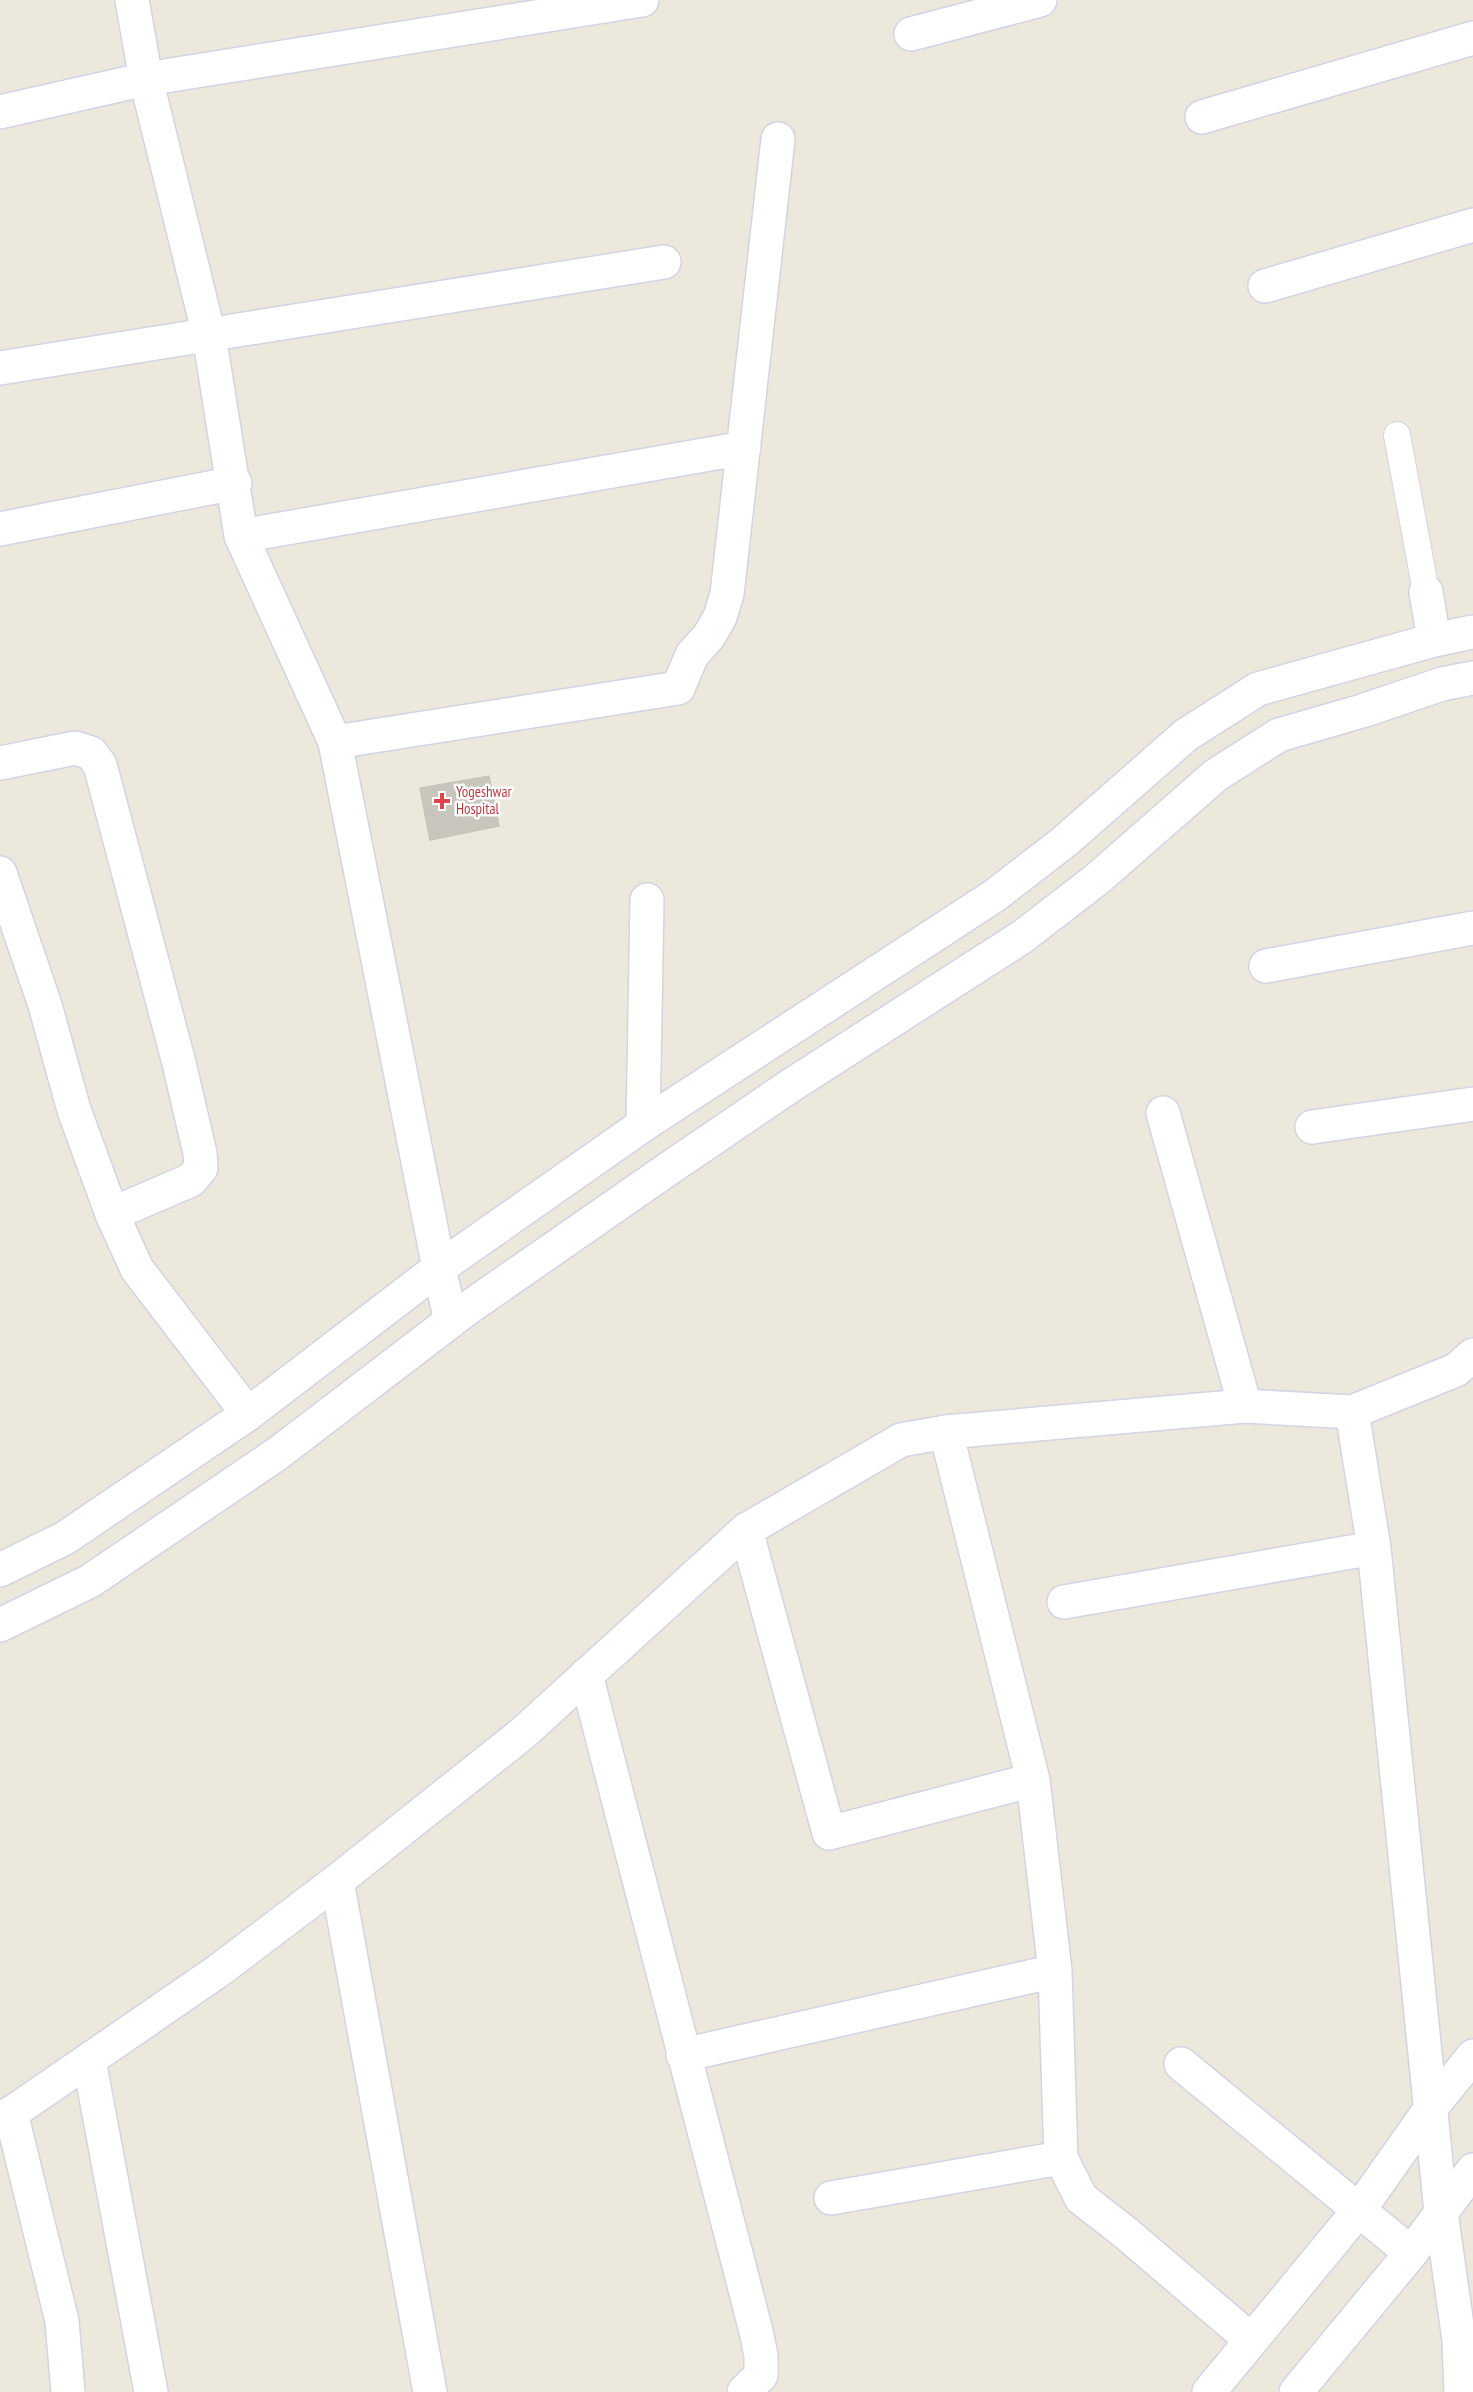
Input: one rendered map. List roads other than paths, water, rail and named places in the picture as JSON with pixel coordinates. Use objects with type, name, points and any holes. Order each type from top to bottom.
[{"type":"street","points":[[132,0],[146,79],[209,335],[242,536],[335,742],[451,1321]]},
{"type":"street","points":[[0,112],[146,79],[642,0]]},
{"type":"street","points":[[911,34],[1040,0]]},
{"type":"street","points":[[1202,117],[1473,38]]},
{"type":"street","points":[[335,742],[678,688],[692,655],[709,636],[723,605],[744,448],[778,139]]},
{"type":"street","points":[[1265,286],[1473,225]]},
{"type":"street","points":[[0,368],[664,262]]},
{"type":"street","points":[[242,536],[744,448]]},
{"type":"street","points":[[0,530],[235,483]]},
{"type":"street","points":[[1426,592],[1434,640]]},
{"type":"street","points":[[0,1570],[65,1538],[248,1414],[439,1268],[643,1125],[994,896],[1064,842],[1185,735],[1258,689],[1434,640],[1473,632]]},
{"type":"street","points":[[0,1625],[90,1581],[277,1454],[451,1321],[671,1167],[780,1093],[1022,937],[1096,880],[1216,775],[1279,735],[1362,711],[1442,684],[1473,678]]},
{"type":"street","points":[[0,763],[75,748],[91,753],[100,765],[179,1063],[200,1153],[201,1168],[191,1180],[112,1214]]},
{"type":"street","points":[[1064,842],[1096,880]]},
{"type":"street","points":[[0,873],[45,1005],[74,1110],[112,1214],[137,1269],[248,1414]]},
{"type":"street","points":[[643,1125],[647,900]]},
{"type":"street","points":[[1266,966],[1473,928]]},
{"type":"street","points":[[1312,1127],[1473,1104]]},
{"type":"street","points":[[1163,1113],[1245,1406]]},
{"type":"street","points":[[68,2392],[62,2321],[6,2117],[218,1971],[337,1881],[522,1734],[746,1530],[901,1440],[946,1432],[1245,1406],[1352,1413],[1456,1370],[1473,1355]]},
{"type":"street","points":[[1352,1413],[1374,1548],[1441,2212],[1466,2340],[1461,2392]]},
{"type":"street","points":[[946,1432],[1033,1780],[1055,1971],[1061,2158],[1081,2198],[1127,2234],[1251,2340]]},
{"type":"street","points":[[746,1530],[829,1833],[1033,1780]]},
{"type":"street","points":[[1064,1602],[1374,1548]]},
{"type":"street","points":[[586,1675],[761,2356],[761,2375],[744,2392]]},
{"type":"street","points":[[337,1881],[430,2392]]},
{"type":"street","points":[[683,2055],[1055,1971]]},
{"type":"street","points":[[1209,2392],[1359,2210],[1431,2108],[1473,2056]]},
{"type":"street","points":[[89,2060],[152,2392]]},
{"type":"street","points":[[1181,2064],[1411,2253]]},
{"type":"street","points":[[831,2198],[1061,2158]]},
{"type":"street","points":[[1296,2392],[1411,2253],[1473,2170]]},
{"type":"lane","points":[[1397,435],[1426,592]]},
{"type":"place","name":"Yogeshwar Hospital","points":[[442,801]]}]
